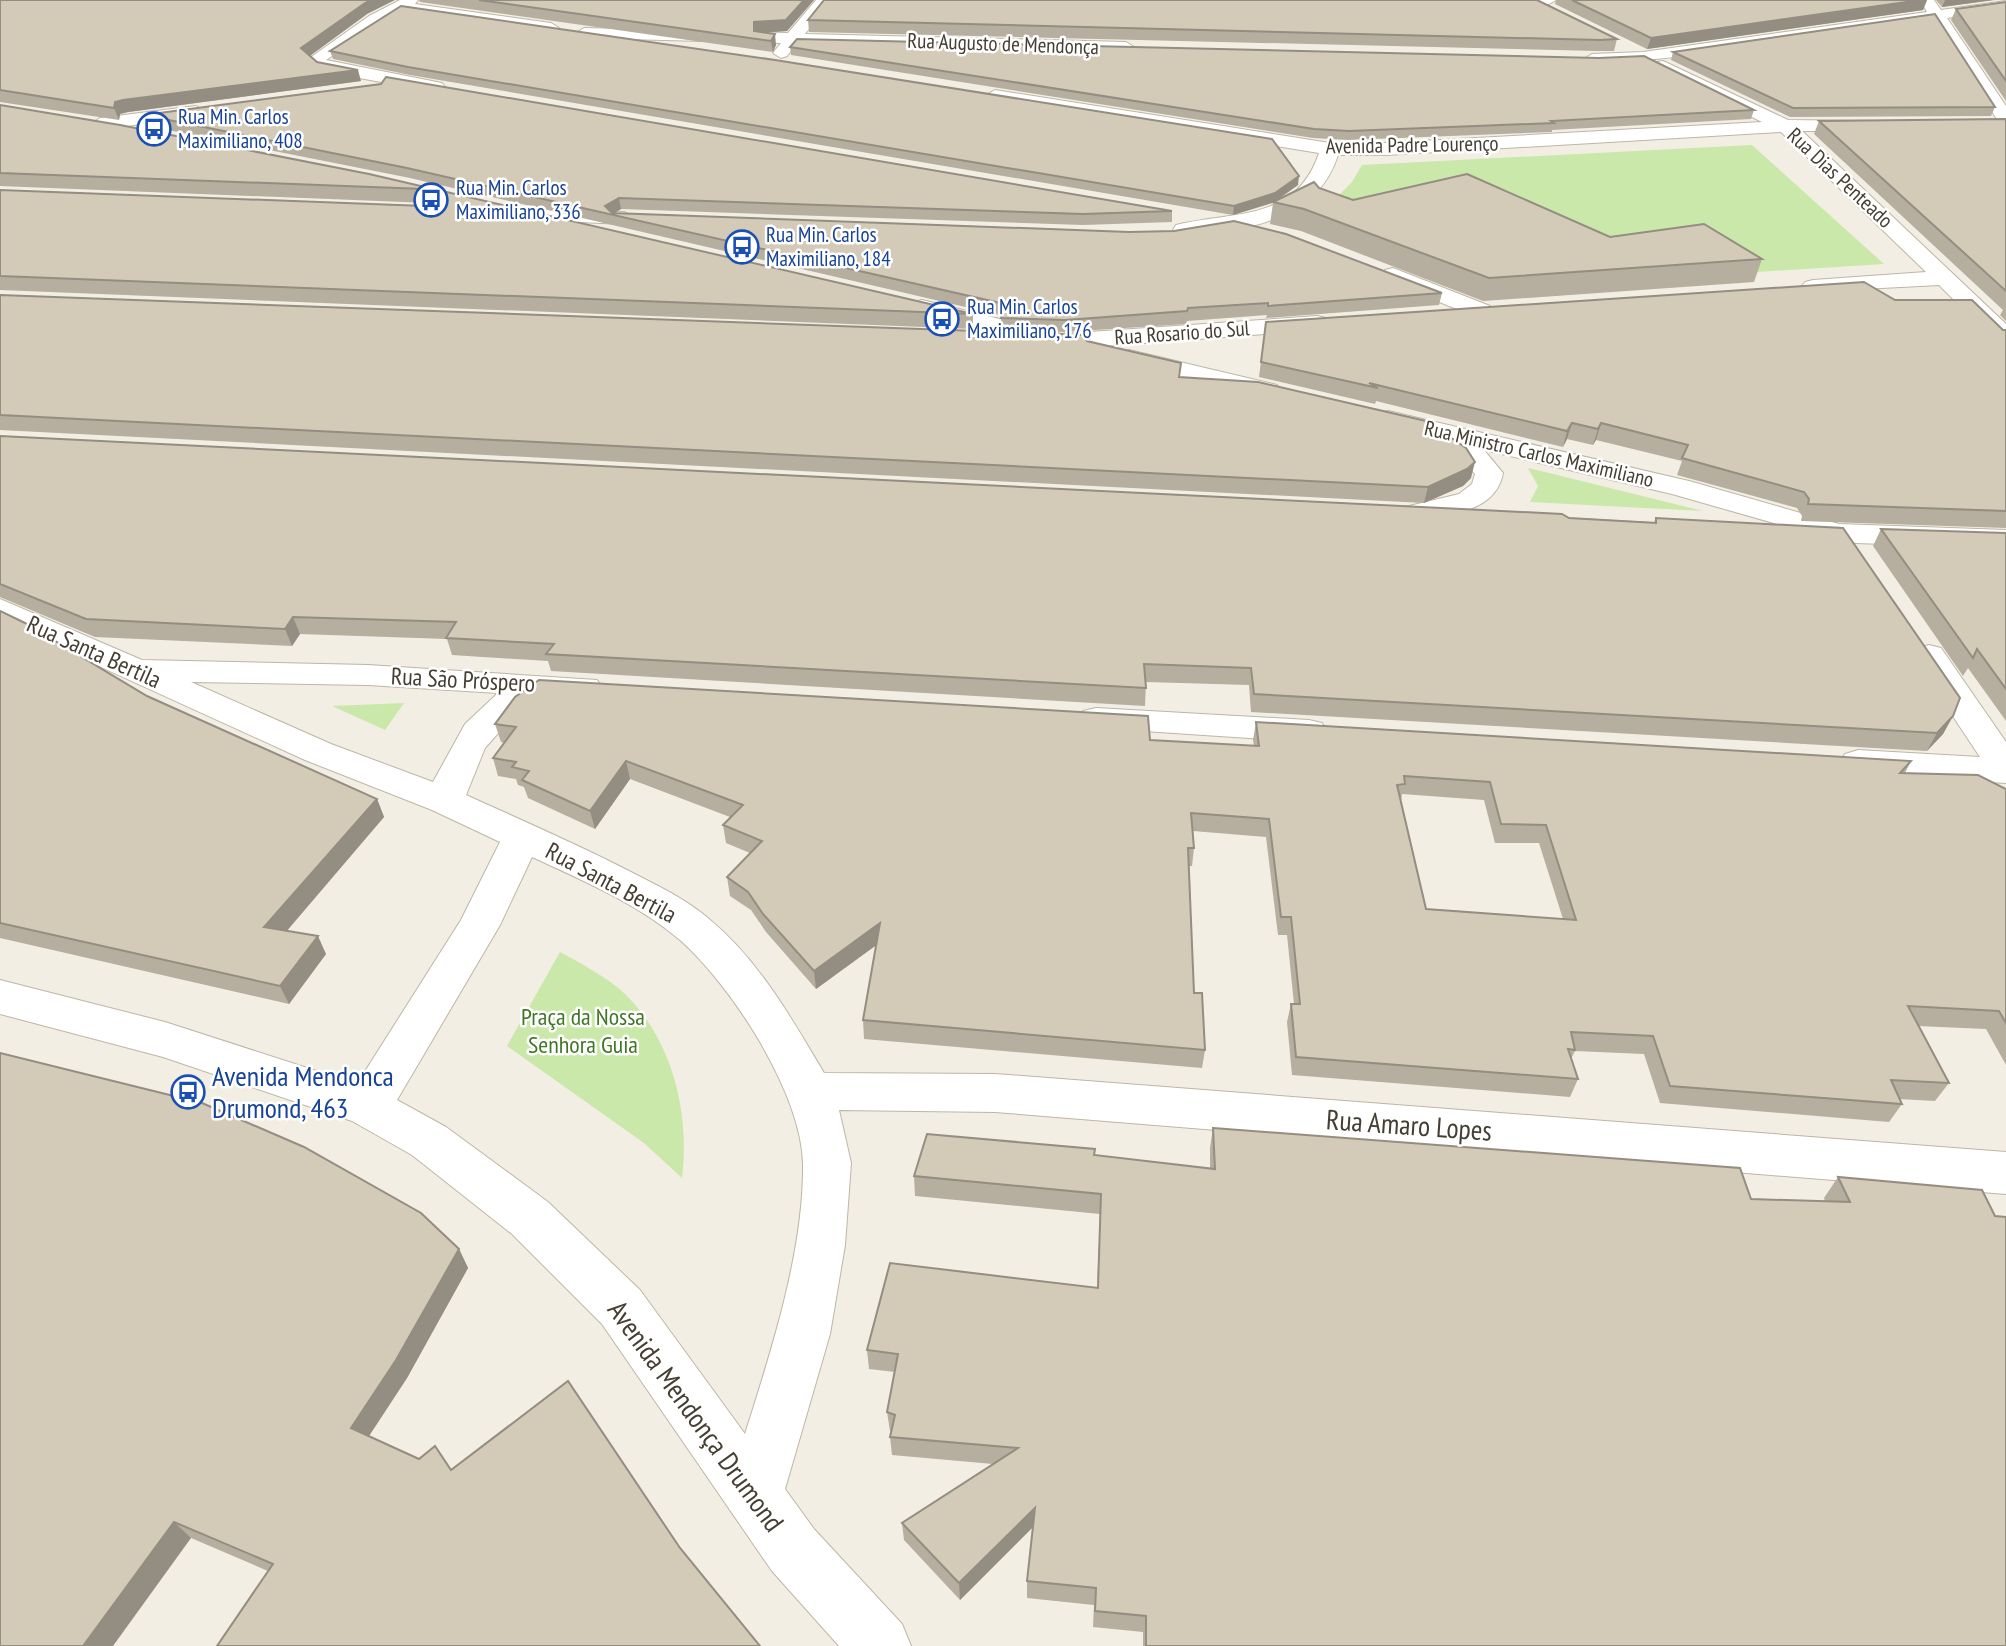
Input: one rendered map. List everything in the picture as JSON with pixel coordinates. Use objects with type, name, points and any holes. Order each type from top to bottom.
[{"type":"street","points":[[802,64],[769,59],[793,38],[824,0]]},
{"type":"street","points":[[1442,0],[1546,5]]},
{"type":"street","points":[[451,90],[327,67],[315,60],[336,44],[405,3],[584,33],[735,54]]},
{"type":"street","points":[[1573,59],[1643,57],[1931,7],[2006,5]]},
{"type":"street","points":[[1931,7],[2006,122],[1980,124]]},
{"type":"street","name":"Rua Augusto de Mendonça","points":[[584,33],[1146,48]]},
{"type":"street","name":"Rua Dias Penteado","points":[[1608,40],[1785,126],[1822,158],[2006,338]]},
{"type":"street","points":[[346,91],[410,83]]},
{"type":"street","name":"Avenida Padre Lourenço","points":[[973,92],[1330,149],[1434,147],[1785,126],[1888,125]]},
{"type":"street","points":[[100,124],[219,108]]},
{"type":"street","points":[[78,120],[169,138]]},
{"type":"street","points":[[1160,233],[1229,223],[1277,210],[1303,198],[1320,180],[1330,149]]},
{"type":"street","points":[[482,209],[639,229]]},
{"type":"street","points":[[1171,213],[1270,233]]},
{"type":"street","points":[[1373,267],[1482,311]]},
{"type":"street","points":[[1794,288],[1944,278]]},
{"type":"street","points":[[905,302],[1290,396]]},
{"type":"street","points":[[1426,315],[1509,309]]},
{"type":"street","name":"Rua Rosario do Sul","points":[[955,338],[1065,342],[1343,321]]},
{"type":"street","name":"Rua Ministro Carlos Maximiliano","points":[[1370,414],[1679,487],[1846,533]]},
{"type":"street","points":[[1422,426],[1476,457],[1489,473],[1489,482],[1486,488],[1469,500],[1401,512],[1493,517]]},
{"type":"street","points":[[1679,487],[1708,508],[1715,525],[2006,539]]},
{"type":"street","points":[[1846,533],[1867,565]]},
{"type":"street","name":"Rua Santa Bertila","points":[[0,609],[318,752],[445,801],[522,836],[658,904],[695,930],[732,970],[773,1026],[811,1092],[827,1163],[820,1245],[803,1334],[754,1496]]},
{"type":"street","points":[[1910,627],[2006,770]]},
{"type":"street","name":"Rua São Próspero","points":[[135,670],[369,675],[620,689]]},
{"type":"street","points":[[445,801],[456,766],[470,741],[506,701],[536,684]]},
{"type":"street","points":[[1057,717],[1345,733]]},
{"type":"street","points":[[1829,760],[2006,770]]},
{"type":"street","points":[[368,1107],[472,936],[522,836]]},
{"type":"street","name":"Avenida Mendonça Drumond","points":[[0,997],[165,1040],[368,1107],[429,1141],[530,1219],[621,1307],[793,1550],[880,1646]]},
{"type":"street","name":"Rua Amaro Lopes","points":[[811,1092],[901,1090],[995,1093],[2006,1172]]},
{"type":"green space","points":[[1752,145],[1884,264],[1458,291],[1326,208],[1352,182],[1362,165]]},
{"type":"green space","points":[[1528,468],[1703,511],[1530,502],[1538,486]]},
{"type":"green space","points":[[404,703],[385,730],[332,706]]},
{"type":"green space","name":"Praça da Nossa Senhora Guia","points":[[560,952],[624,993],[655,1033],[666,1055],[680,1104],[684,1154],[682,1178],[644,1143],[507,1046]]},
{"type":"building","points":[[0,0],[371,0],[301,48],[317,62],[358,70],[123,100],[115,102],[114,108],[0,90]]},
{"type":"building","points":[[479,0],[804,0],[786,20],[754,22],[754,31],[775,34],[771,41]]},
{"type":"building","points":[[824,0],[1537,0],[1617,39],[808,20]]},
{"type":"building","points":[[1572,0],[1921,0],[1651,38]]},
{"type":"building","points":[[2006,2],[2006,81],[1956,9]]},
{"type":"building","points":[[401,6],[775,60],[1272,139],[1299,176],[1275,193],[1234,206],[408,67],[330,51]]},
{"type":"building","points":[[1935,14],[1995,107],[1793,108],[1673,52]]},
{"type":"building","points":[[797,39],[1599,58],[1644,56],[1754,110],[1551,121],[1554,123],[1349,131],[1314,129],[790,47]]},
{"type":"building","points":[[386,77],[1172,211],[1083,214],[619,198],[605,206],[612,213],[1129,232],[1174,231],[1234,221],[1286,234],[1442,293],[1268,306],[1268,303],[1188,308],[1187,311],[1065,320],[1001,318],[1004,309],[1000,303],[407,168],[144,115],[381,84]]},
{"type":"building","points":[[0,105],[120,125],[369,174],[973,314],[0,276],[0,190],[424,206],[437,198],[424,189],[0,173]]},
{"type":"building","points":[[2006,119],[2006,291],[1819,121]]},
{"type":"building","points":[[1467,174],[1610,237],[1704,224],[1762,259],[1489,278],[1304,209],[1273,202],[1314,182],[1319,188],[1353,200]]},
{"type":"building","points":[[1864,282],[1895,300],[1972,300],[2006,330],[2006,511],[1808,504],[1809,499],[1804,492],[1682,458],[1688,445],[1601,423],[1598,429],[1572,423],[1567,431],[1369,383],[1378,388],[1261,362],[1266,322]]},
{"type":"building","points":[[0,295],[1083,335],[1087,341],[1181,363],[1179,377],[1258,382],[1426,421],[1466,448],[1475,462],[1467,469],[1428,487],[0,415]]},
{"type":"building","points":[[0,436],[1562,514],[1569,518],[1656,523],[1656,518],[1843,528],[1960,698],[1953,716],[1937,733],[1254,694],[1251,668],[1144,664],[1146,688],[546,654],[554,644],[446,638],[456,622],[293,617],[285,629],[86,619],[0,584]]},
{"type":"building","points":[[1881,529],[2006,533],[2006,689],[1977,649],[1973,658]]},
{"type":"building","points":[[0,611],[25,623],[147,696],[377,799],[264,927],[318,936],[280,986],[0,923]]},
{"type":"building","points":[[539,680],[1148,716],[1150,740],[1259,746],[1256,722],[1911,761],[1900,773],[1978,775],[2006,789],[2006,1023],[1999,1011],[1908,1006],[1949,1083],[1891,1080],[1902,1104],[1670,1086],[1653,1036],[1571,1032],[1575,1050],[1568,1049],[1578,1079],[1296,1057],[1291,1004],[1300,1004],[1291,917],[1281,917],[1269,819],[1191,813],[1194,848],[1188,848],[1194,993],[1202,993],[1205,1050],[863,1020],[880,923],[814,971],[763,914],[748,892],[727,877],[762,841],[723,825],[743,805],[626,761],[590,811],[522,780],[529,771],[512,767],[516,762],[493,758],[516,727],[495,724],[515,697]],"holes":[[[1404,776],[1490,782],[1501,824],[1546,825],[1576,920],[1426,909],[1397,785],[1405,784]]]},
{"type":"building","points":[[0,1053],[202,1103],[304,1147],[421,1213],[459,1249],[396,1360],[351,1428],[419,1459],[435,1446],[451,1470],[568,1381],[680,1548],[760,1646],[217,1646],[273,1564],[174,1522],[83,1646],[0,1646]]},
{"type":"building","points":[[1213,1128],[1740,1168],[1751,1199],[1850,1202],[1838,1177],[1982,1190],[1995,1216],[2006,1217],[2006,1646],[1146,1646],[1146,1616],[1095,1611],[1096,1588],[1027,1581],[1035,1508],[959,1583],[902,1523],[1018,1448],[890,1437],[895,1415],[887,1412],[898,1354],[867,1350],[890,1263],[1098,1288],[1101,1194],[914,1176],[927,1134],[1095,1149],[1094,1155],[1215,1169]]},
{"type":"place","name":"Rua Min. Carlos Maximiliano, 408","points":[[154,129]]},
{"type":"place","name":"Rua Min. Carlos Maximiliano, 336","points":[[431,200]]},
{"type":"place","name":"Rua Min. Carlos Maximiliano, 184","points":[[742,247]]},
{"type":"place","name":"Rua Min. Carlos Maximiliano, 176","points":[[942,319]]},
{"type":"place","name":"Avenida Mendonca Drumond, 463","points":[[188,1092]]}]
